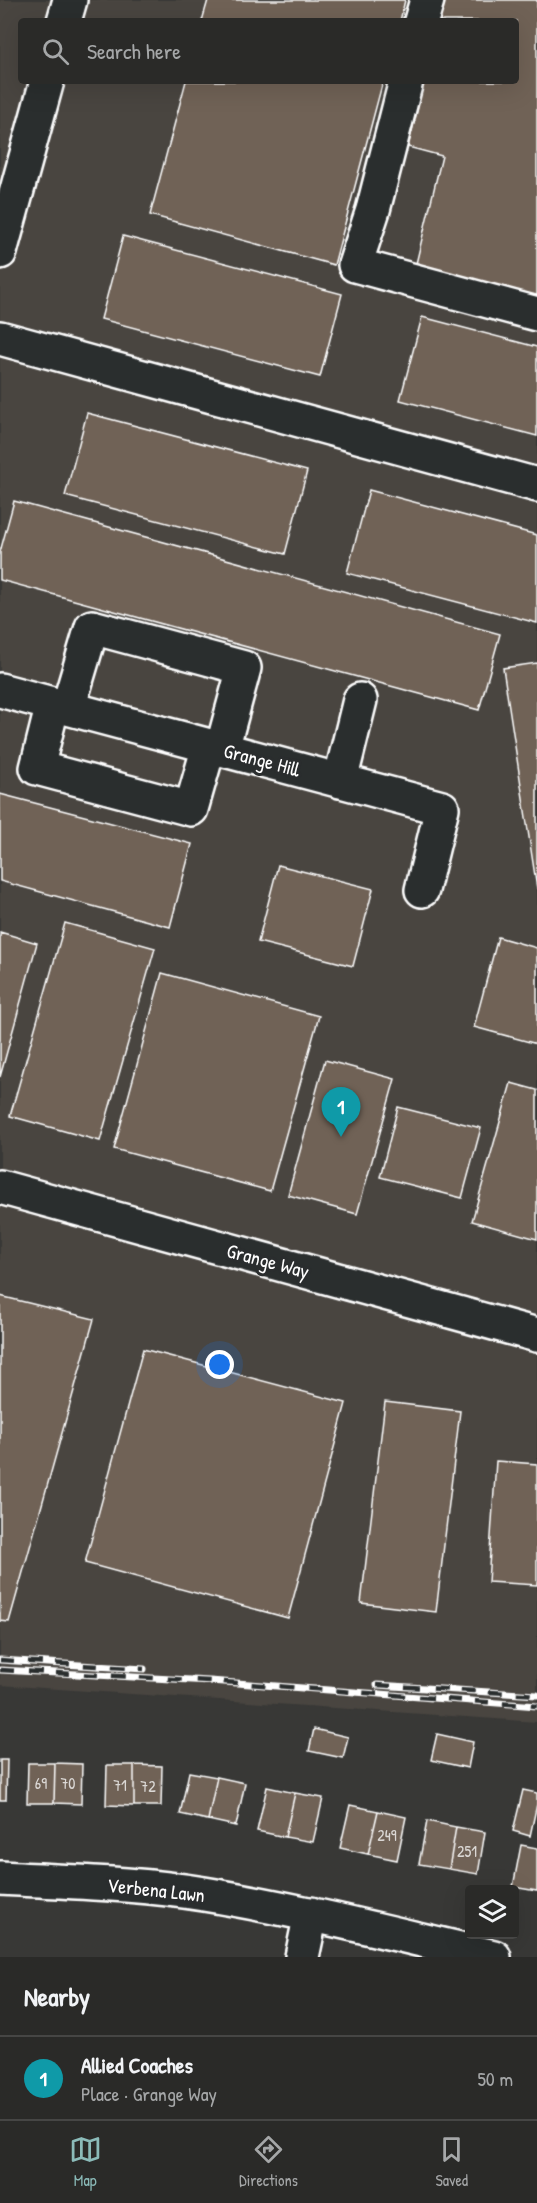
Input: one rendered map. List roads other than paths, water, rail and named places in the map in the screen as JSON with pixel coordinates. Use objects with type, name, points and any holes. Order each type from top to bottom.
[{"type":"street","points":[[65,18],[70,0]]},
{"type":"street","points":[[422,18],[427,0]]},
{"type":"street","points":[[0,252],[46,84]]},
{"type":"street","points":[[405,84],[373,210],[355,265],[537,314]]},
{"type":"street","points":[[0,338],[537,485]]},
{"type":"street","points":[[92,627],[244,668],[191,809],[37,768],[60,706],[92,627]]},
{"type":"street","name":"Grange Hill","points":[[0,690],[442,808],[422,890]]},
{"type":"street","points":[[340,781],[360,700]]},
{"type":"street","name":"Grange Way","points":[[0,1187],[537,1335]]},
{"type":"street","name":"Verbena Lawn","points":[[0,1878],[92,1883],[202,1894],[311,1914],[494,1957]]},
{"type":"street","points":[[302,1957],[311,1914]]},
{"type":"railway","points":[[0,1660],[144,1669]]},
{"type":"railway","points":[[0,1670],[210,1681],[537,1706]]},
{"type":"railway","points":[[377,1685],[537,1695]]},
{"type":"place","name":"Allied Coaches","points":[[341,1137]]}]
